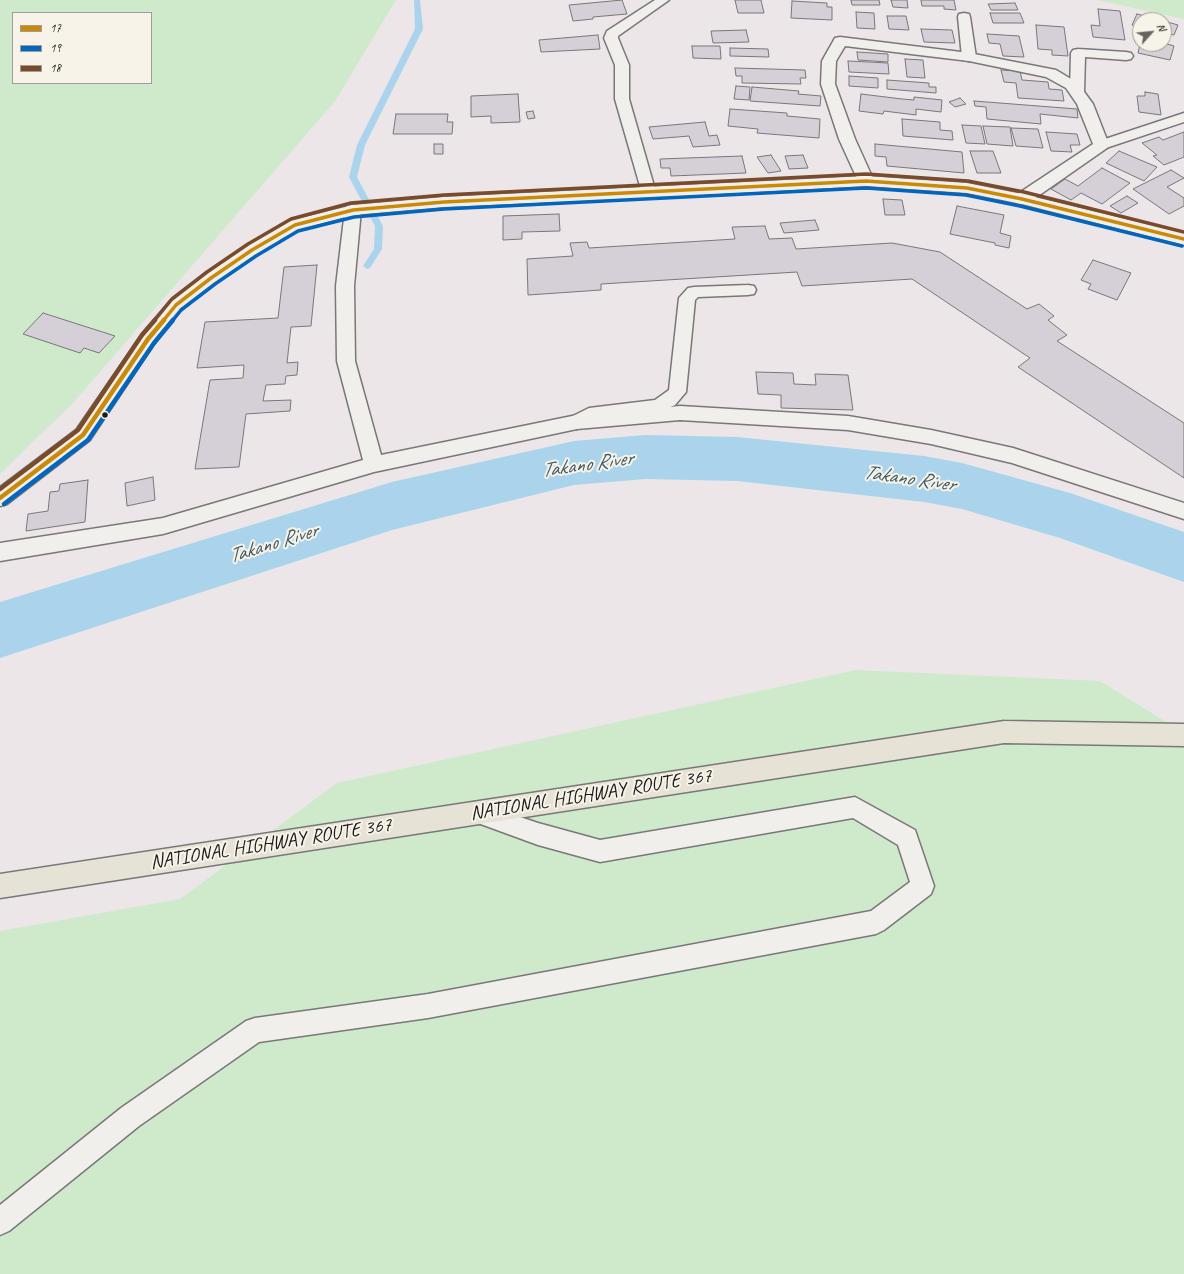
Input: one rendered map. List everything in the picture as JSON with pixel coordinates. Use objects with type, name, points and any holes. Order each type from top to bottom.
[{"type":"highway","name":"NATIONAL HIGHWAY ROUTE 367","points":[[0,886],[1004,732],[1184,735]]},
{"type":"street","points":[[866,181],[847,139],[828,84],[829,61],[840,41],[969,57],[1051,74],[1071,85],[1085,104],[1101,145],[1022,199]]},
{"type":"street","points":[[0,498],[83,435],[148,339],[176,305],[211,278],[252,250],[295,225],[353,210],[444,202],[866,181],[967,188],[1022,199],[1184,239]]},
{"type":"street","points":[[353,210],[345,286],[346,361],[374,464]]},
{"type":"street","points":[[0,552],[163,526],[374,464],[576,422],[680,413],[848,424],[931,437],[1012,456],[1184,511]]},
{"type":"lane","points":[[649,193],[622,99],[622,65],[611,38],[612,34],[662,0]]},
{"type":"lane","points":[[964,17],[969,57]]},
{"type":"lane","points":[[1077,92],[1078,53],[1126,56]]},
{"type":"lane","points":[[1101,145],[1184,117]]},
{"type":"lane","points":[[576,422],[595,413],[659,406],[669,400],[677,392],[687,298],[694,292],[748,290]]},
{"type":"lane","points":[[0,1222],[130,1117],[255,1030],[428,1006],[876,922],[923,886],[907,838],[855,807],[600,851],[538,834],[475,812]]},
{"type":"green space","points":[[0,0],[396,0],[336,100],[73,403],[0,474]]},
{"type":"green space","points":[[1097,0],[1184,0],[1184,19],[1172,16],[1172,12],[1152,12]]},
{"type":"green space","points":[[856,670],[1100,681],[1184,733],[1184,1274],[0,1274],[0,931],[180,899],[337,783]]},
{"type":"building","points":[[622,0],[627,14],[593,17],[593,19],[573,21],[569,5]]},
{"type":"building","points":[[735,0],[761,0],[764,13],[738,13]]},
{"type":"building","points":[[851,0],[879,0],[880,5],[852,5]]},
{"type":"building","points":[[891,0],[907,0],[908,8],[893,7]]},
{"type":"building","points":[[921,0],[954,0],[956,10],[944,9],[944,6],[922,6]]},
{"type":"building","points":[[792,1],[827,3],[827,7],[832,7],[832,20],[791,18]]},
{"type":"building","points":[[1015,3],[1018,10],[991,10],[988,4]]},
{"type":"building","points":[[1098,9],[1120,11],[1125,40],[1093,37],[1091,25],[1100,26]]},
{"type":"building","points":[[856,12],[874,13],[875,29],[857,28]]},
{"type":"building","points":[[990,13],[1020,13],[1024,23],[993,23]]},
{"type":"building","points":[[887,16],[906,16],[909,30],[889,29]]},
{"type":"building","points":[[1172,23],[1178,25],[1174,35],[1172,35]]},
{"type":"building","points":[[1036,25],[1064,27],[1068,56],[1052,55],[1052,50],[1038,49]]},
{"type":"building","points":[[921,29],[952,30],[955,43],[924,42]]},
{"type":"building","points":[[746,30],[749,42],[713,43],[711,31]]},
{"type":"building","points":[[987,34],[1019,36],[1024,57],[1003,56],[1000,44],[989,43]]},
{"type":"building","points":[[598,35],[600,49],[541,52],[539,40]]},
{"type":"building","points":[[1172,45],[1174,46],[1170,60],[1138,53],[1172,52]]},
{"type":"building","points":[[692,46],[720,46],[721,59],[693,58]]},
{"type":"building","points":[[730,48],[768,49],[769,57],[730,56]]},
{"type":"building","points":[[857,52],[888,54],[888,62],[858,60]]},
{"type":"building","points":[[905,59],[923,60],[925,78],[907,77]]},
{"type":"building","points":[[848,61],[888,63],[889,74],[849,72]]},
{"type":"building","points":[[735,68],[805,70],[806,78],[800,78],[801,84],[742,83],[742,76],[736,76]]},
{"type":"building","points":[[1001,70],[1020,71],[1022,80],[1048,82],[1049,89],[1062,90],[1064,101],[1018,98],[1016,83],[1004,82]]},
{"type":"building","points":[[849,76],[878,78],[878,88],[849,86]]},
{"type":"building","points":[[887,80],[929,83],[929,87],[936,87],[936,93],[887,89]]},
{"type":"building","points":[[736,86],[750,87],[749,100],[734,99]]},
{"type":"building","points":[[752,87],[799,91],[798,94],[821,96],[820,106],[750,101]]},
{"type":"building","points":[[1145,92],[1158,94],[1161,115],[1139,112],[1137,96],[1145,96]]},
{"type":"building","points":[[518,94],[520,122],[491,123],[491,116],[471,117],[471,96]]},
{"type":"building","points":[[861,94],[914,100],[914,97],[942,100],[941,112],[916,109],[916,115],[884,111],[883,114],[859,111]]},
{"type":"building","points":[[960,98],[966,104],[955,107],[949,102]]},
{"type":"building","points":[[974,101],[1077,109],[1078,118],[1040,114],[1041,124],[987,119],[986,107],[975,106]]},
{"type":"building","points":[[730,109],[787,113],[787,116],[820,119],[819,138],[757,133],[758,129],[728,126]]},
{"type":"building","points":[[533,111],[535,118],[528,119],[526,112]]},
{"type":"building","points":[[396,114],[448,114],[447,122],[453,122],[452,134],[393,134]]},
{"type":"building","points":[[902,119],[940,122],[940,130],[952,131],[953,140],[903,136]]},
{"type":"building","points":[[705,122],[709,136],[717,135],[720,145],[693,147],[689,136],[653,139],[649,127]]},
{"type":"building","points":[[962,125],[981,126],[985,144],[966,143]]},
{"type":"building","points":[[983,126],[1010,127],[1013,146],[987,144]]},
{"type":"building","points":[[1011,128],[1038,129],[1043,148],[1016,146]]},
{"type":"building","points":[[1046,132],[1077,134],[1080,145],[1070,145],[1072,152],[1051,151]]},
{"type":"building","points":[[1184,132],[1184,157],[1164,165],[1153,156],[1157,155],[1142,143],[1159,137],[1163,140]]},
{"type":"building","points":[[434,144],[443,144],[443,154],[434,154]]},
{"type":"building","points":[[875,144],[962,152],[964,173],[887,166],[886,157],[875,156]]},
{"type":"building","points":[[970,151],[993,151],[1001,173],[977,173]]},
{"type":"building","points":[[1119,151],[1157,167],[1144,181],[1106,163]]},
{"type":"building","points":[[771,155],[781,171],[768,173],[757,157]]},
{"type":"building","points":[[803,155],[808,168],[789,169],[785,156]]},
{"type":"building","points":[[742,156],[746,173],[671,176],[670,168],[661,168],[660,159]]},
{"type":"building","points":[[1102,168],[1130,183],[1102,204],[1081,193],[1071,200],[1051,189],[1065,179],[1078,186]]},
{"type":"building","points":[[1171,170],[1184,178],[1167,187],[1184,198],[1184,206],[1169,214],[1133,189]]},
{"type":"building","points":[[1127,196],[1138,203],[1121,213],[1110,206]]},
{"type":"building","points":[[883,199],[902,200],[905,215],[885,215]]},
{"type":"building","points":[[957,206],[1004,215],[1000,233],[1011,236],[1009,248],[995,245],[995,243],[950,234]]},
{"type":"building","points":[[559,214],[560,231],[522,232],[522,239],[503,240],[503,216]]},
{"type":"building","points":[[815,220],[819,230],[784,233],[780,223]]},
{"type":"building","points":[[765,226],[769,239],[792,238],[796,249],[892,243],[940,252],[1027,309],[1039,304],[1054,316],[1048,320],[1067,335],[1057,341],[1184,423],[1184,478],[1018,367],[1030,358],[912,279],[802,286],[797,272],[601,284],[601,290],[528,295],[527,259],[573,256],[570,243],[587,242],[589,248],[735,239],[732,227]]},
{"type":"building","points":[[1093,260],[1131,273],[1117,300],[1088,289],[1091,284],[1081,280]]},
{"type":"building","points":[[317,265],[311,326],[291,327],[287,363],[298,362],[297,375],[286,376],[285,384],[266,385],[263,401],[291,400],[290,411],[246,414],[239,467],[195,469],[210,380],[243,378],[244,365],[197,368],[205,322],[278,318],[284,267]]},
{"type":"building","points":[[43,313],[115,336],[99,353],[84,348],[80,353],[23,334]]},
{"type":"building","points":[[756,372],[793,373],[794,384],[816,385],[815,374],[848,375],[853,410],[781,408],[781,395],[758,394]]},
{"type":"building","points":[[153,477],[155,500],[127,506],[125,483]]},
{"type":"building","points":[[88,480],[85,522],[26,531],[28,514],[48,511],[50,492],[59,491],[60,484]]},
{"type":"waterway","points":[[367,266],[378,249],[379,226],[353,177],[361,145],[419,29],[417,0]]},
{"type":"waterway","name":"Takano River","points":[[0,630],[392,506],[574,463],[645,457],[737,459],[924,479],[962,486],[1070,517],[1184,557]]},
{"type":"transit line","name":"18","points":[[0,489],[78,430],[142,335],[172,299],[207,272],[248,244],[291,219],[351,203],[444,195],[866,174],[968,181],[1024,192],[1184,232]]},
{"type":"transit line","name":"17","points":[[0,498],[83,435],[148,339],[176,305],[211,278],[252,250],[295,225],[353,210],[444,202],[866,181],[967,188],[1022,199],[1184,239]]},
{"type":"transit line","name":"19","points":[[4,504],[88,440],[154,343],[181,310],[215,284],[256,256],[298,231],[354,217],[444,209],[866,188],[966,195],[1020,206],[1182,246]]}]
